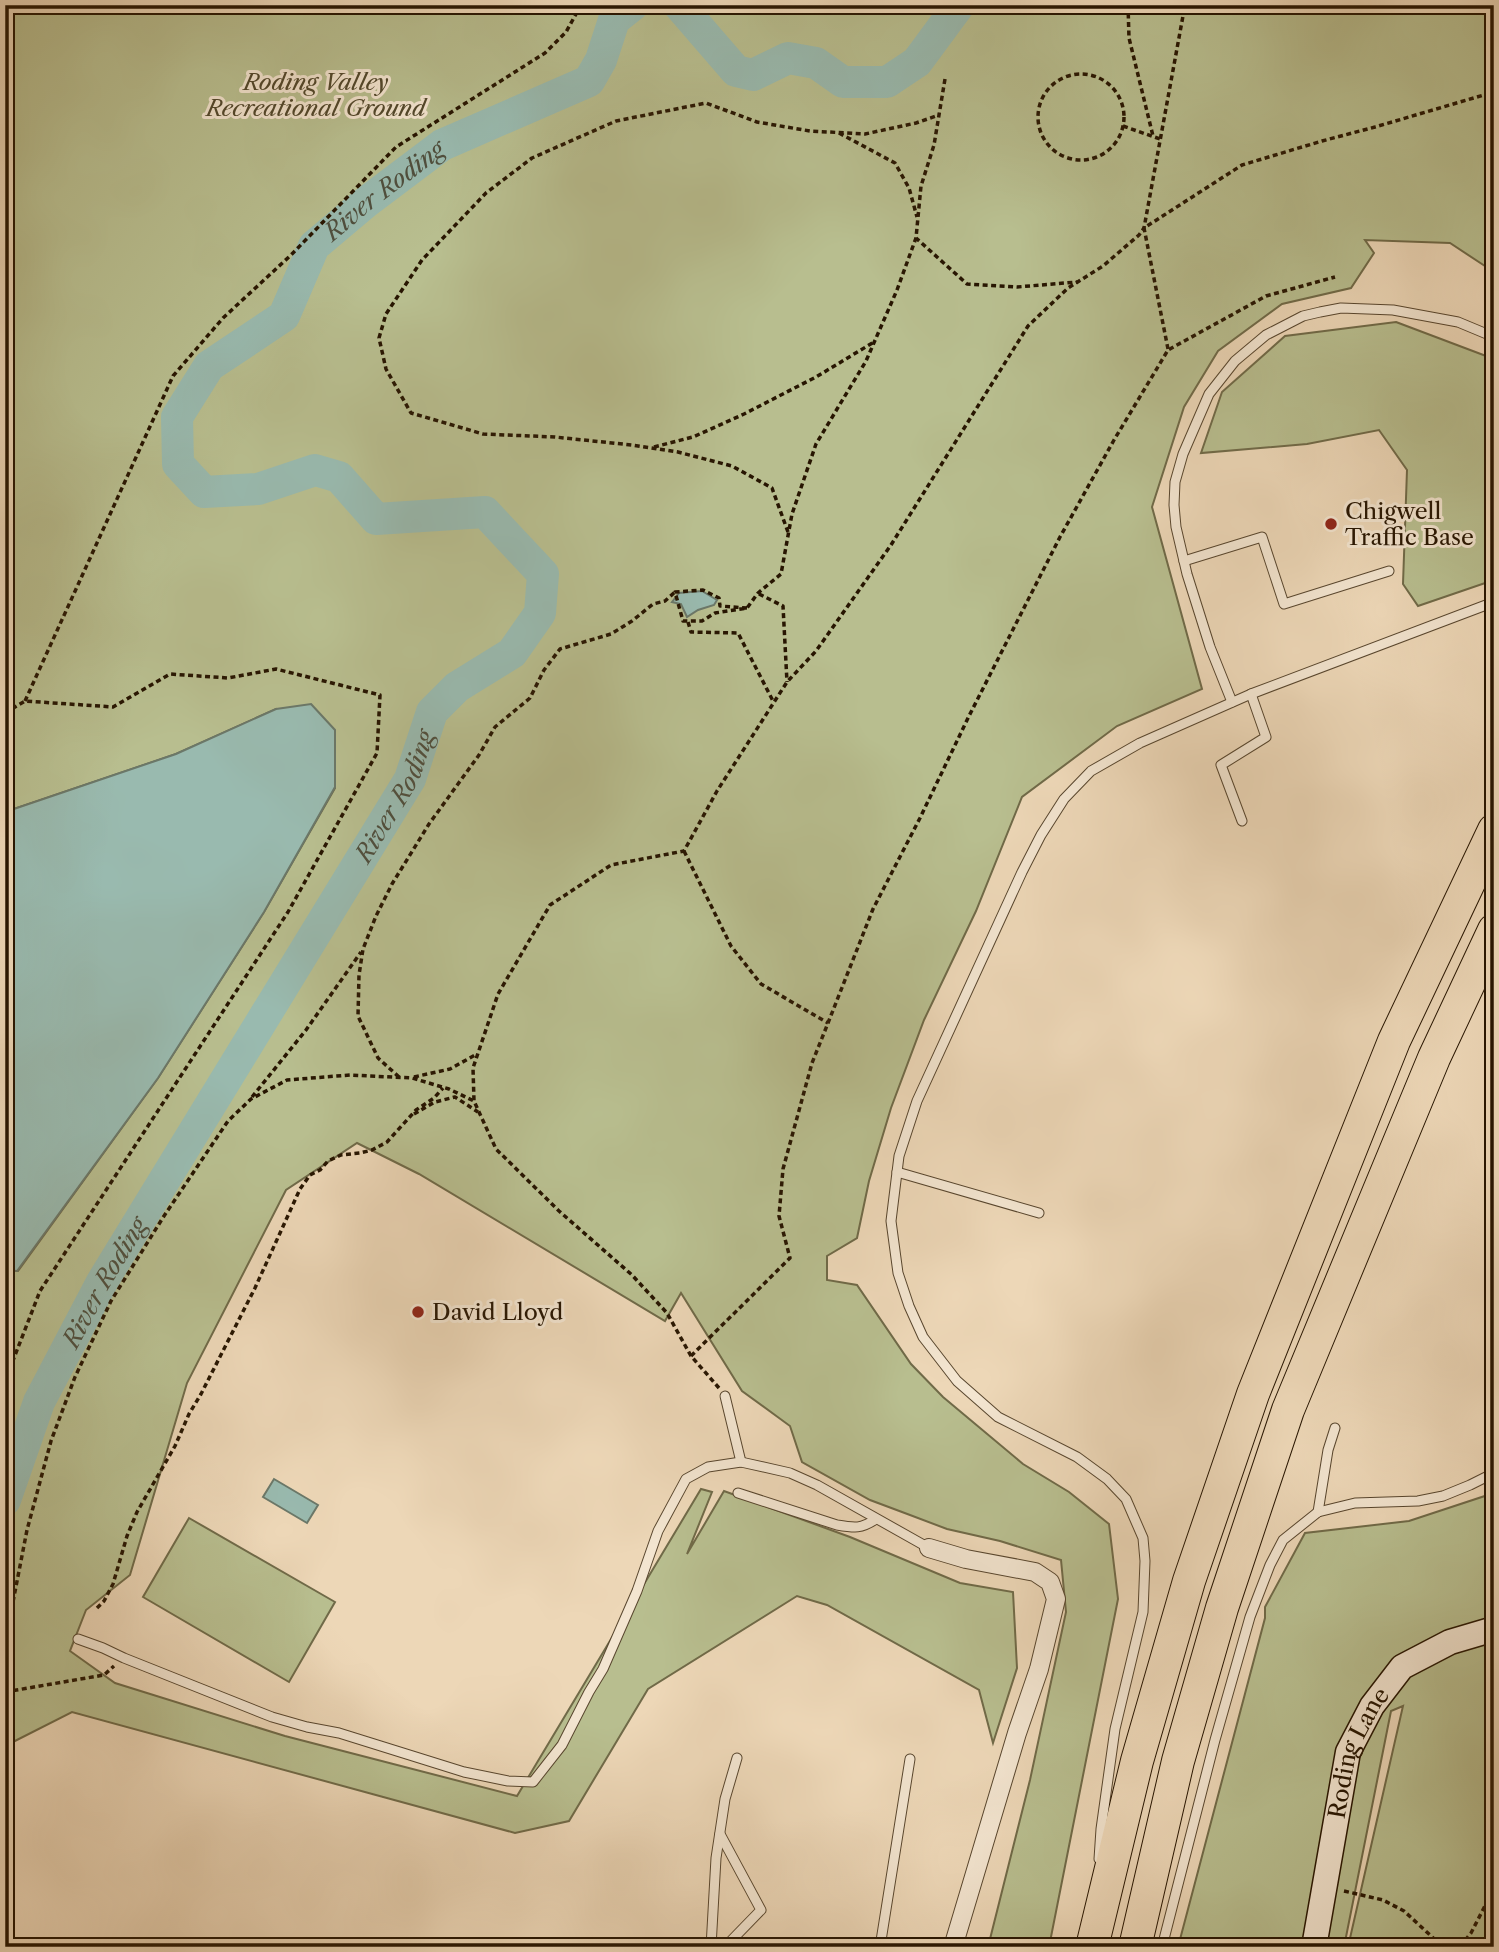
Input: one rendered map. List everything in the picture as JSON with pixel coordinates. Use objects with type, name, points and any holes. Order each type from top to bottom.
[{"type":"highway","points":[[1094,1939],[1137,1761],[1189,1581],[1253,1394],[1394,1041],[1494,830]]},
{"type":"highway","points":[[1135,1947],[1178,1761],[1222,1608],[1288,1410],[1434,1058],[1494,930]]},
{"type":"street","points":[[929,1548],[1035,1573],[1050,1582],[1056,1599],[1039,1669],[1017,1733],[953,1947]]},
{"type":"street","name":"Roding Lane","points":[[1314,1947],[1348,1752],[1372,1706],[1402,1667],[1450,1642],[1494,1629]]},
{"type":"lane","points":[[1232,702],[1210,647],[1184,561],[1174,505],[1175,482],[1183,454],[1209,394],[1236,361],[1266,335],[1303,316],[1341,308],[1424,314],[1458,322],[1494,337]]},
{"type":"lane","points":[[1184,561],[1262,537],[1284,604],[1389,571]]},
{"type":"lane","points":[[1098,1867],[1115,1729],[1143,1612],[1143,1538],[1126,1499],[1107,1479],[1077,1457],[998,1417],[957,1381],[923,1337],[898,1273],[891,1221],[899,1156],[917,1101],[1022,872],[1064,799],[1091,771],[1140,743],[1251,694],[1494,602]]},
{"type":"lane","points":[[1242,821],[1221,765],[1266,737],[1251,694]]},
{"type":"lane","points":[[897,1172],[1039,1213]]},
{"type":"lane","points":[[724,1396],[741,1462]]},
{"type":"lane","points":[[1318,1513],[1328,1450],[1335,1428]]},
{"type":"lane","points":[[78,1639],[272,1717],[339,1733],[464,1772],[508,1781],[533,1782],[562,1745],[604,1669],[637,1591],[658,1531],[686,1479],[708,1468],[741,1462],[790,1473],[817,1485],[929,1548]]},
{"type":"lane","points":[[1161,1947],[1250,1617],[1269,1565],[1283,1540],[1318,1513],[1355,1503],[1418,1501],[1443,1496],[1494,1473]]},
{"type":"lane","points":[[738,1493],[837,1525],[854,1528],[865,1526],[876,1519]]},
{"type":"lane","points":[[711,1947],[716,1858],[725,1799],[737,1758]]},
{"type":"lane","points":[[880,1947],[910,1759]]},
{"type":"lane","points":[[720,1834],[761,1910],[725,1947]]},
{"type":"lane","points":[[1094,1939],[1098,1880]]},
{"type":"path","points":[[5,713],[25,701],[173,376],[223,318],[290,255],[396,147],[545,53],[566,32],[581,5]]},
{"type":"path","points":[[1128,5],[1129,38],[1153,136]]},
{"type":"path","points":[[1168,350],[1144,228],[1185,5]]},
{"type":"path","points":[[1077,74],[1096,77],[1105,81],[1118,95],[1122,105],[1123,125],[1114,144],[1097,157],[1066,157],[1056,152],[1042,135],[1039,125],[1040,104],[1051,86],[1059,80],[1077,74]]},
{"type":"path","points":[[675,592],[683,621],[702,621],[715,613],[747,608],[758,593],[781,574],[792,514],[816,444],[866,361],[916,238],[920,186],[934,145],[945,79]]},
{"type":"path","points":[[684,851],[717,791],[773,702],[787,682],[816,651],[891,545],[1028,326],[1068,288],[1103,265],[1144,228],[1242,165],[1494,92]]},
{"type":"path","points":[[788,532],[772,488],[732,466],[652,448],[483,434],[411,412],[386,369],[379,338],[386,314],[422,260],[486,193],[532,159],[616,121],[706,103],[757,122],[810,131],[865,134],[939,115]]},
{"type":"path","points":[[1123,125],[1160,139]]},
{"type":"path","points":[[837,132],[895,163],[909,188],[918,219]]},
{"type":"path","points":[[916,238],[967,284],[1017,287],[1077,282]]},
{"type":"path","points":[[691,1356],[790,1258],[779,1216],[783,1169],[812,1063],[873,909],[1060,537],[1114,440],[1168,350],[1266,296],[1335,277]]},
{"type":"path","points":[[652,448],[693,437],[744,414],[816,377],[874,342]]},
{"type":"path","points":[[400,1077],[378,1058],[358,1016],[363,949],[392,884],[495,727],[530,698],[544,670],[560,649],[611,634],[675,592],[703,590],[719,598],[720,606],[747,608]]},
{"type":"path","points":[[758,593],[783,606],[787,682]]},
{"type":"path","points":[[688,622],[691,632],[738,633],[773,702]]},
{"type":"path","points":[[5,1381],[40,1291],[288,912],[377,753],[380,695],[276,669],[228,678],[170,674],[113,707],[25,701]]},
{"type":"path","points":[[684,851],[732,946],[761,984],[828,1023]]},
{"type":"path","points":[[684,851],[611,865],[550,905],[498,994],[473,1068],[474,1101],[496,1149],[559,1211],[632,1275],[667,1313],[691,1356],[724,1396]]},
{"type":"path","points":[[5,1626],[12,1607],[27,1530],[51,1441],[75,1377],[111,1301],[213,1141],[228,1121],[251,1099],[306,1030],[363,949]]},
{"type":"path","points":[[412,1078],[450,1069],[477,1054]]},
{"type":"path","points":[[251,1099],[287,1080],[349,1075],[412,1078],[443,1087],[474,1101]]},
{"type":"path","points":[[97,1608],[113,1584],[137,1512],[175,1446],[255,1288],[300,1189],[310,1175],[320,1170],[328,1161],[341,1155],[372,1150],[387,1142],[412,1115],[435,1098],[443,1087]]},
{"type":"path","points":[[412,1115],[435,1102],[454,1097],[479,1113]]},
{"type":"path","points":[[5,1692],[104,1675],[124,1658]]},
{"type":"path","points":[[1460,1947],[1471,1933],[1486,1902],[1494,1795]]},
{"type":"path","points":[[1325,1887],[1383,1900],[1404,1910],[1443,1947]]},
{"type":"green space","name":"Roding Valley Recreational Ground","points":[[5,5],[1494,5],[1494,272],[1450,243],[1365,240],[1374,253],[1351,288],[1282,304],[1218,351],[1184,407],[1152,507],[1202,689],[1117,726],[1022,797],[976,911],[924,1020],[891,1108],[869,1181],[857,1238],[827,1256],[827,1280],[857,1285],[911,1364],[943,1397],[1023,1464],[1069,1492],[1109,1524],[1118,1599],[1049,1947],[988,1947],[1030,1780],[1066,1612],[1061,1560],[1000,1541],[947,1529],[870,1500],[802,1462],[790,1426],[742,1391],[681,1293],[665,1321],[419,1174],[357,1143],[286,1190],[187,1383],[130,1575],[86,1610],[70,1651],[115,1683],[285,1736],[517,1796],[701,1489],[712,1492],[687,1554],[724,1491],[850,1537],[960,1583],[1013,1592],[1017,1668],[993,1743],[979,1690],[827,1605],[797,1596],[648,1689],[569,1821],[515,1833],[72,1712],[5,1746],[5,1270],[18,1271],[158,1078],[264,912],[335,788],[276,709],[176,754],[5,812]]},
{"type":"green space","points":[[1396,322],[1494,359],[1494,580],[1418,606],[1403,584],[1407,470],[1379,430],[1307,444],[1201,453],[1222,392],[1285,336]]},
{"type":"green space","points":[[1494,1493],[1494,1947],[1348,1947],[1403,1706],[1391,1711],[1344,1947],[1178,1947],[1265,1618],[1265,1607],[1305,1533],[1409,1521]]},
{"type":"green space","points":[[189,1518],[335,1602],[289,1682],[143,1597]]},
{"type":"water","points":[[702,591],[717,600],[714,605],[687,617],[681,604],[672,602],[679,593]]},
{"type":"water","points":[[311,704],[335,730],[335,787],[264,912],[158,1078],[17,1271],[5,1270],[5,812],[176,754],[276,709]]},
{"type":"water","points":[[274,1479],[318,1505],[307,1523],[263,1497]]},
{"type":"waterway","name":"River Roding","points":[[5,1500],[39,1402],[102,1282],[410,779],[432,712],[457,687],[512,653],[540,613],[543,574],[485,512],[376,519],[339,477],[315,470],[258,489],[204,492],[178,464],[177,417],[209,366],[284,316],[314,246],[365,203],[442,145],[589,81],[601,60],[614,20],[633,5]]},
{"type":"waterway","name":"River Roding","points":[[679,5],[736,71],[753,75],[788,58],[816,63],[843,82],[887,82],[917,62],[959,5]]},
{"type":"waterway","name":"River Roding","points":[[953,5],[957,9]]},
{"type":"place","name":"Chigwell Traffic Base","points":[[1331,524]]},
{"type":"place","name":"David Lloyd","points":[[418,1312]]}]
